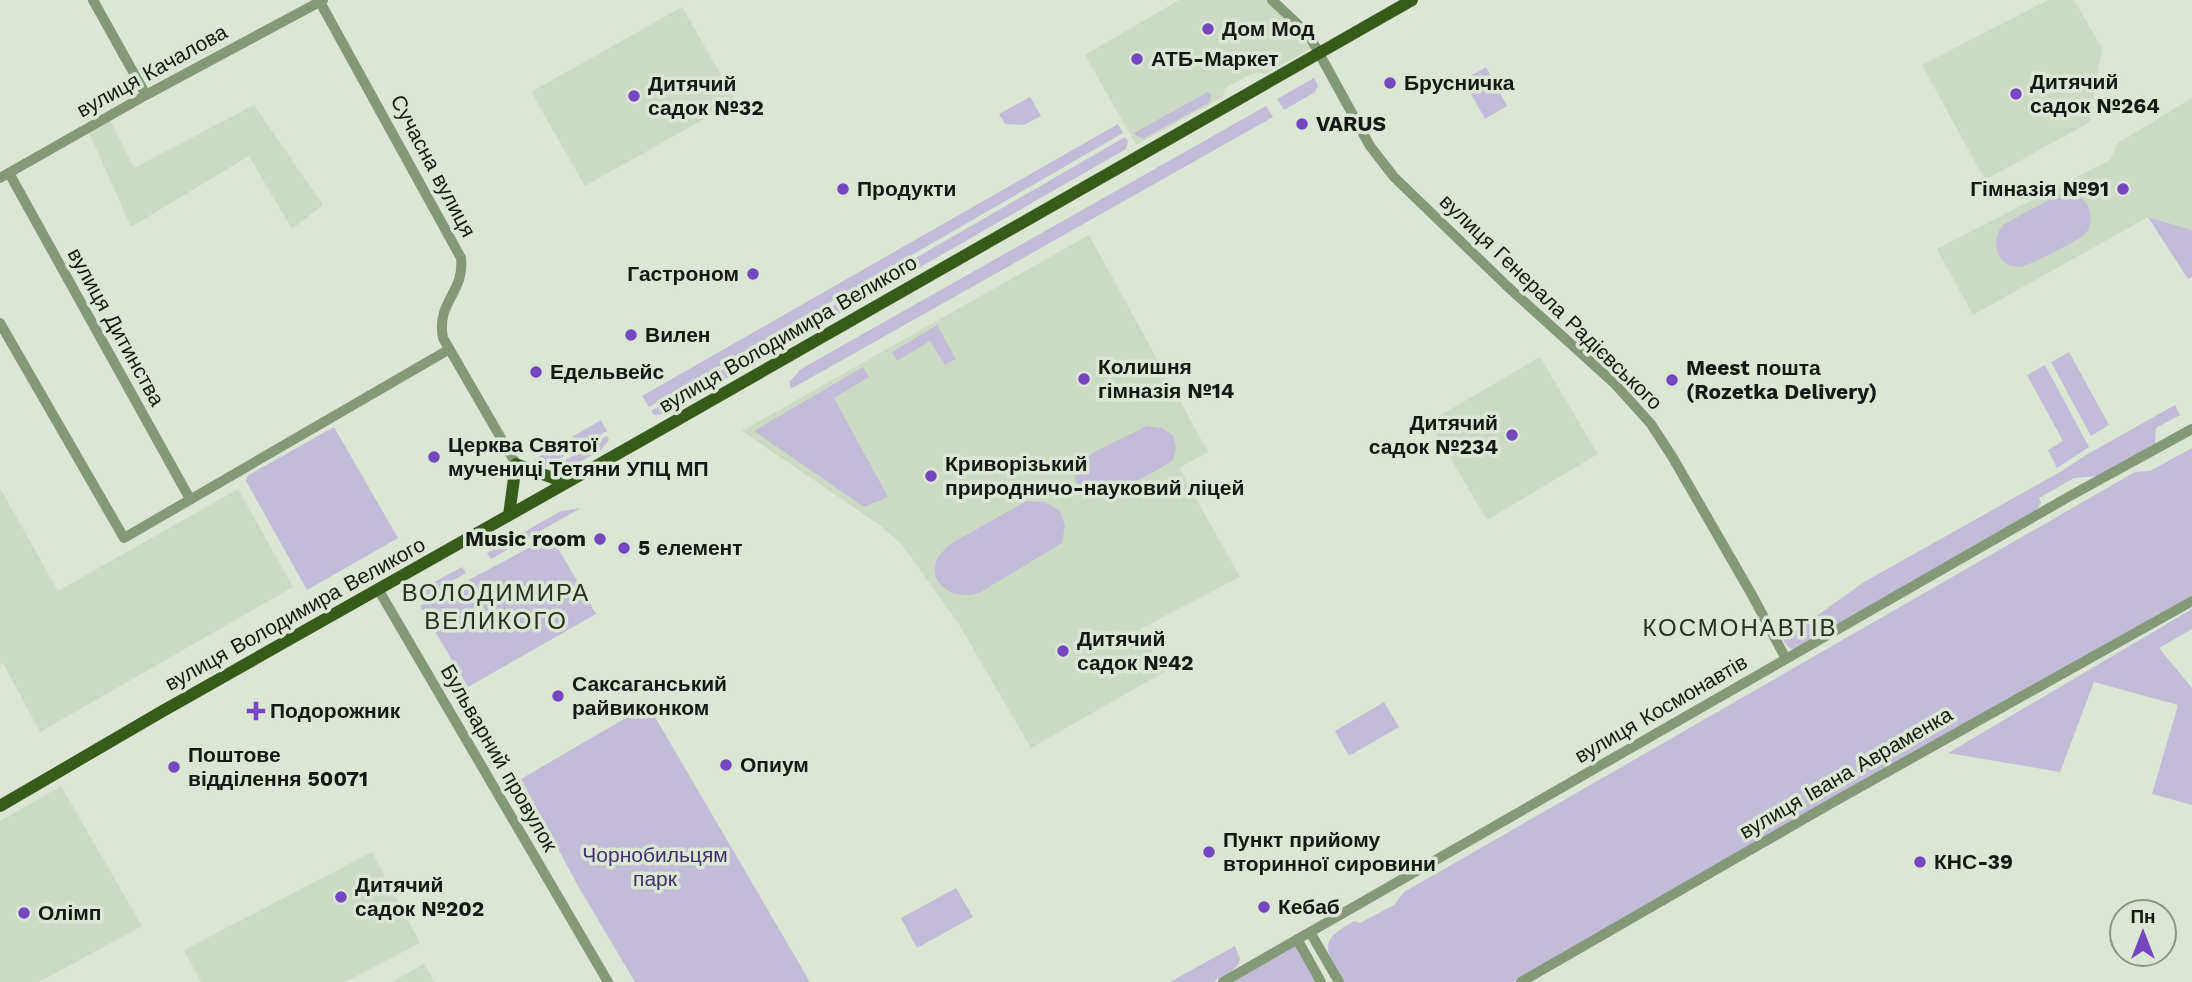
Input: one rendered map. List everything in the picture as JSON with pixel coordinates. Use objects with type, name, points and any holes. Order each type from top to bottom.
[{"type":"main road","name":"вулиця Володимира Великого","points":[[0,806],[1412,0]]},
{"type":"main road","points":[[509,515],[516,464],[566,483]]},
{"type":"street","points":[[93,0],[146,95]]},
{"type":"street","name":"вулиця Генерала Радієвського","points":[[1272,0],[1309,35],[1370,146],[1394,177],[1508,287],[1614,383],[1651,424],[1745,583],[1786,659]]},
{"type":"street","name":"вулиця Качалова","points":[[4,175],[321,1]]},
{"type":"street","name":"Сучасна вулиця","points":[[321,1],[461,258],[460,280],[442,315],[440,326],[448,350],[516,464]]},
{"type":"street","name":"вулиця Дитинства","points":[[4,175],[190,499]]},
{"type":"street","points":[[0,323],[124,538],[448,350]]},
{"type":"street","name":"вулиця Космонавтів","points":[[1223,982],[2070,496],[2192,429]]},
{"type":"street","name":"Бульварний провулок","points":[[378,589],[608,982]]},
{"type":"street","name":"вулиця Івана Авраменка","points":[[1521,982],[1830,804],[2192,601]]},
{"type":"street","points":[[1310,932],[1339,982]]},
{"type":"street","points":[[1297,940],[1321,982]]},
{"type":"shaded area","points":[[1179,0],[1272,0],[1315,46],[1265,74],[1253,73],[1225,88],[1223,97],[1136,145],[1085,55]]},
{"type":"shaded area","name":"Дитячий садок №264","points":[[2048,0],[2074,0],[2102,48],[2090,122],[1985,180],[1922,65]]},
{"type":"shaded area","name":"Дитячий садок №32","points":[[682,7],[736,101],[585,186],[531,92]]},
{"type":"shaded area","name":"Гімназія №91","points":[[2192,98],[2192,230],[2148,217],[1973,315],[1937,249],[2110,160],[2118,143]]},
{"type":"shaded area","points":[[254,105],[323,205],[292,229],[249,156],[131,227],[87,128],[108,117],[134,168]]},
{"type":"shaded area","points":[[1089,235],[1208,452],[1179,468],[1240,577],[1140,629],[1164,672],[1031,748],[960,626],[902,545],[881,526],[742,431]]},
{"type":"shaded area","name":"Дитячий садок №234","points":[[1540,357],[1598,454],[1487,520],[1429,422]]},
{"type":"shaded area","points":[[0,488],[58,591],[238,489],[293,587],[40,732],[3,663],[0,664]]},
{"type":"shaded area","points":[[61,786],[142,926],[39,982],[0,982],[0,821]]},
{"type":"shaded area","name":"Дитячий садок №202","points":[[372,852],[420,943],[345,982],[201,982],[184,950]]},
{"type":"shaded area","points":[[424,964],[435,982],[392,982]]},
{"type":"green space","points":[[1486,67],[1507,106],[1485,119],[1463,80]]},
{"type":"green space","points":[[1314,78],[1318,85],[1315,92],[1284,110],[1277,99]]},
{"type":"green space","points":[[1208,92],[1211,95],[1210,102],[1143,139],[1134,133]]},
{"type":"green space","points":[[1030,97],[1041,116],[1024,125],[1005,124],[999,114]]},
{"type":"green space","points":[[1266,106],[1273,117],[791,389],[789,382],[801,369]]},
{"type":"green space","points":[[1118,124],[1123,133],[649,407],[642,396]]},
{"type":"green space","points":[[1125,137],[1128,141],[1126,149],[664,414],[654,415],[651,411]]},
{"type":"green space","points":[[2062,193],[2078,196],[2087,204],[2091,218],[2085,234],[2025,266],[2006,263],[1996,245],[1999,230],[2004,224]]},
{"type":"green space","points":[[2148,217],[2192,230],[2192,277],[2188,279]]},
{"type":"green space","points":[[937,325],[956,359],[945,365],[930,341],[897,361],[892,352]]},
{"type":"green space","points":[[2069,352],[2109,425],[2091,436],[2051,362]]},
{"type":"green space","points":[[2045,365],[2089,447],[2057,468],[2048,450],[2063,441],[2027,375]]},
{"type":"green space","points":[[863,367],[869,377],[834,398],[888,497],[864,507],[754,431]]},
{"type":"green space","points":[[2175,405],[2180,415],[2156,428],[2155,444],[2098,476],[2074,478],[2039,498],[2041,503],[2034,514],[1793,650],[1783,640],[1864,582]]},
{"type":"green space","points":[[601,420],[607,431],[540,470],[533,465],[535,459]]},
{"type":"green space","points":[[1147,426],[1162,428],[1173,435],[1176,448],[1173,460],[1140,480],[1105,496],[1089,495],[1078,486],[1075,474],[1083,460]]},
{"type":"green space","points":[[334,427],[398,538],[307,590],[246,481],[247,476]]},
{"type":"green space","points":[[607,436],[609,440],[601,450],[561,473],[545,472]]},
{"type":"green space","points":[[2192,448],[2192,595],[1513,982],[1344,982],[1332,962],[1328,947],[1334,935],[1342,928],[1354,921],[1360,923],[1394,905],[1404,892],[2135,472],[2150,471]]},
{"type":"green space","points":[[1026,501],[1045,502],[1060,511],[1065,526],[1062,543],[979,593],[957,594],[941,584],[936,577],[935,568],[937,559],[947,547]]},
{"type":"green space","points":[[581,508],[491,559],[487,553],[561,511]]},
{"type":"green space","points":[[551,536],[596,614],[468,687],[420,606]]},
{"type":"green space","points":[[462,567],[466,573],[418,600],[414,593]]},
{"type":"green space","points":[[2192,609],[2192,629],[2159,648],[2192,688],[2192,805],[2152,794],[2178,705],[2094,682],[2060,772],[1948,753]]},
{"type":"green space","points":[[1384,702],[1399,727],[1349,756],[1335,731]]},
{"type":"green space","name":"Чорнобильцям парк","points":[[648,705],[810,982],[635,982],[578,886],[521,779]]},
{"type":"green space","points":[[956,888],[973,917],[917,948],[901,918]]},
{"type":"green space","points":[[1297,940],[1321,982],[1223,982]]},
{"type":"green space","points":[[1235,946],[1240,959],[1238,965],[1213,982],[1170,982]]},
{"type":"place","name":"Дом Мод","points":[[1208,29]]},
{"type":"place","name":"АТБ-Маркет","points":[[1137,59]]},
{"type":"place","name":"Брусничка","points":[[1390,83]]},
{"type":"place","name":"Дитячий садок №264","points":[[2016,94]]},
{"type":"place","name":"Дитячий садок №32","points":[[634,96]]},
{"type":"place","name":"VARUS","points":[[1302,124]]},
{"type":"place","name":"Продукти","points":[[843,189]]},
{"type":"place","name":"Гімназія №91","points":[[2123,189]]},
{"type":"place","name":"Гастроном","points":[[753,274]]},
{"type":"place","name":"Вилен","points":[[631,335]]},
{"type":"place","name":"Едельвейс","points":[[536,372]]},
{"type":"place","name":"Колишня гімназія №14","points":[[1084,379]]},
{"type":"place","name":"Meest пошта (Rozetka Delivery)","points":[[1672,380]]},
{"type":"place","name":"Дитячий садок №234","points":[[1512,435]]},
{"type":"place","name":"Церква Святої мучениці Тетяни УПЦ МП","points":[[434,457]]},
{"type":"place","name":"Криворізький природничо-науковий ліцей","points":[[931,476]]},
{"type":"place","name":"Music room","points":[[600,539]]},
{"type":"place","name":"5 елемент","points":[[624,548]]},
{"type":"place","name":"Дитячий садок №42","points":[[1063,651]]},
{"type":"place","name":"Саксаганський райвиконком","points":[[558,696]]},
{"type":"place","name":"Подорожник","points":[[256,711]]},
{"type":"place","name":"Опиум","points":[[726,765]]},
{"type":"place","name":"Поштове відділення 50071","points":[[174,767]]},
{"type":"place","name":"Пункт прийому вторинної сировини","points":[[1209,852]]},
{"type":"place","name":"КНС-39","points":[[1920,862]]},
{"type":"place","name":"Дитячий садок №202","points":[[341,897]]},
{"type":"place","name":"Кебаб","points":[[1264,907]]},
{"type":"place","name":"Олімп","points":[[24,913]]},
{"type":"district","name":"ВОЛОДИМИРА ВЕЛИКОГО","points":[[496,607]]},
{"type":"district","name":"КОСМОНАВТІВ","points":[[1740,628]]}]
